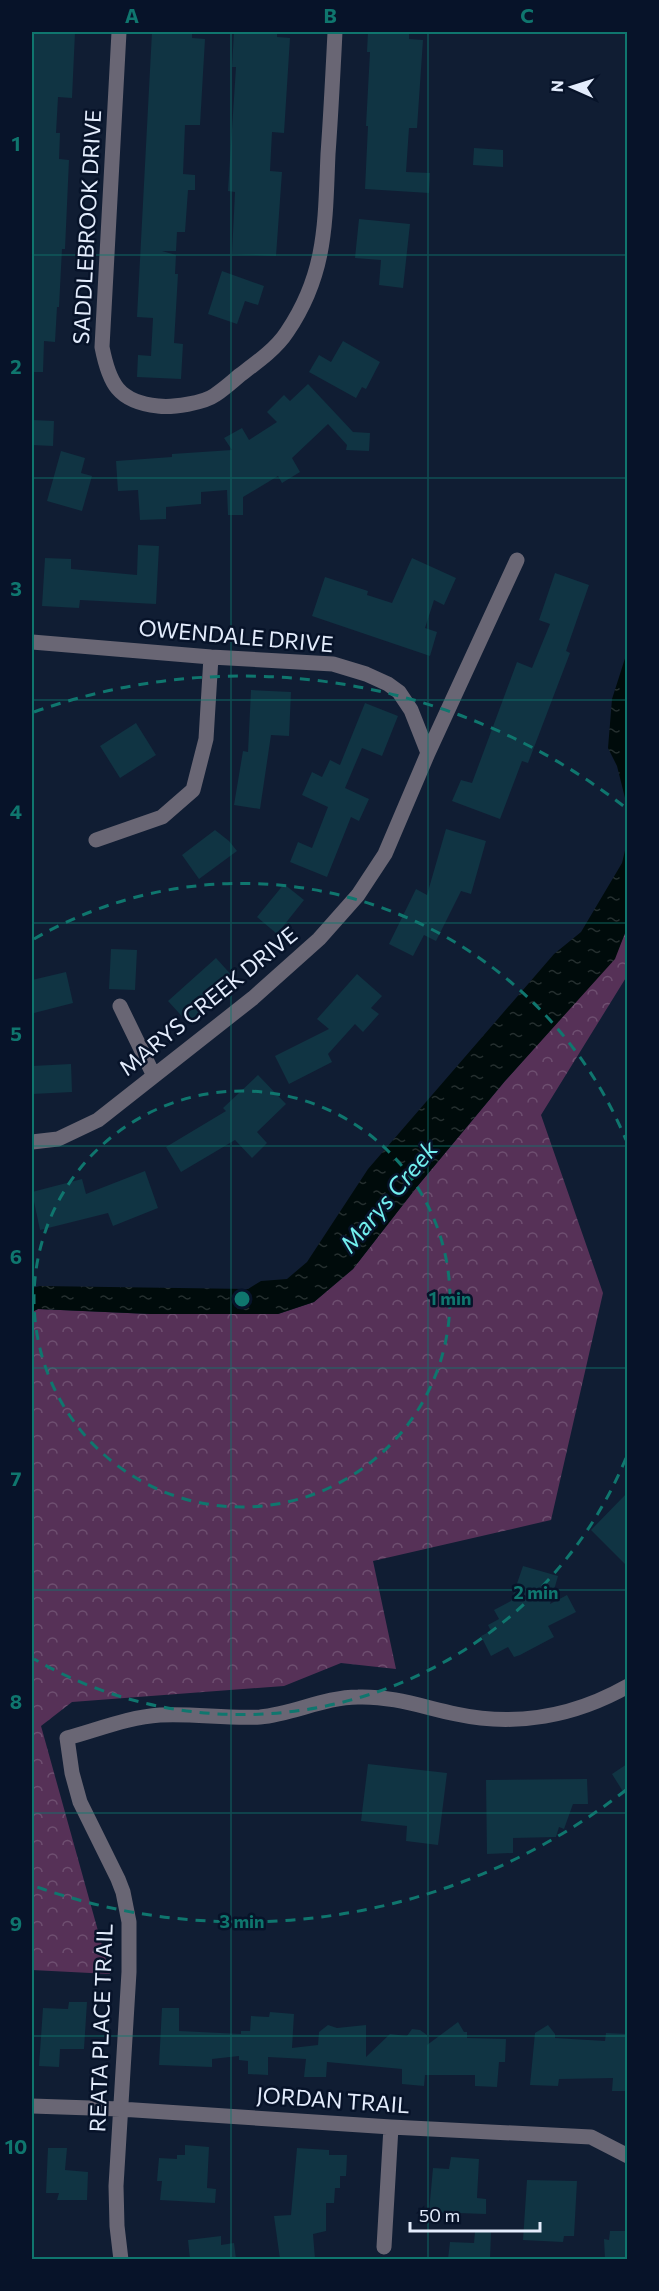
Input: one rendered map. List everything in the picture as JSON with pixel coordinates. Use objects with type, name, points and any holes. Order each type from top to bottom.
[{"type":"street","name":"SADDLEBROOK DRIVE","points":[[120,32],[102,347],[106,369],[113,386],[121,394],[160,407],[184,405],[213,396],[255,364],[286,334],[309,295],[324,242],[335,32]]},
{"type":"street","name":"MARYS CREEK DRIVE","points":[[32,1142],[58,1139],[98,1120],[262,991],[319,939],[358,895],[385,854],[428,753],[517,560]]},
{"type":"street","name":"OWENDALE DRIVE","points":[[32,642],[211,657],[333,664],[373,677],[399,692],[411,710],[428,753]]},
{"type":"street","points":[[96,840],[162,818],[193,790],[206,739],[211,657]]},
{"type":"street","points":[[120,1006],[154,1076]]},
{"type":"street","name":"REATA PLACE TRAIL","points":[[121,2259],[116,2206],[129,1972],[129,1922],[118,1879],[80,1802],[72,1773],[67,1738],[142,1717],[176,1714],[260,1717],[356,1697],[396,1699],[478,1718],[524,1720],[572,1710],[595,1702],[627,1686]]},
{"type":"street","name":"JORDAN TRAIL","points":[[32,2106],[120,2109],[391,2127],[591,2137],[627,2156]]},
{"type":"street","points":[[384,2247],[391,2127]]},
{"type":"green space","points":[[627,928],[627,976],[541,1115],[603,1293],[551,1520],[373,1561],[396,1669],[341,1663],[284,1686],[72,1702],[41,1726],[110,1974],[32,1970],[32,1312],[38,1309],[150,1314],[278,1314],[314,1302],[353,1269],[416,1188],[505,1081],[614,959]]},
{"type":"water","points":[[627,652],[627,806],[617,766],[608,748],[612,699]]},
{"type":"water","name":"Marys Creek","points":[[627,842],[627,928],[615,959],[505,1081],[416,1188],[353,1269],[314,1302],[278,1314],[150,1314],[38,1309],[32,1312],[32,1288],[40,1286],[248,1289],[261,1281],[287,1279],[307,1262],[368,1169],[554,954],[581,932],[622,863]]},
{"type":"building","points":[[32,32],[75,32],[72,98],[58,97],[56,133],[60,133],[59,159],[69,160],[65,249],[62,249],[55,342],[44,341],[43,372],[32,372]]},
{"type":"building","points":[[152,32],[192,32],[192,38],[205,39],[200,125],[185,125],[183,174],[195,175],[195,190],[188,190],[185,232],[177,232],[176,251],[162,251],[176,255],[175,274],[178,274],[174,343],[183,344],[181,379],[137,377],[138,355],[151,356],[153,318],[137,317]]},
{"type":"building","points":[[234,32],[277,32],[277,37],[290,38],[284,133],[272,132],[270,171],[282,172],[276,256],[232,254],[235,192],[228,191],[236,67],[232,67]]},
{"type":"building","points":[[368,32],[409,32],[409,39],[423,40],[417,128],[409,128],[406,172],[430,173],[429,193],[365,189],[370,52],[367,52]]},
{"type":"building","points":[[474,148],[503,150],[503,167],[473,165]]},
{"type":"building","points":[[359,219],[410,224],[403,288],[379,285],[381,260],[355,258]]},
{"type":"building","points":[[222,271],[264,286],[258,305],[245,301],[237,324],[208,314]]},
{"type":"building","points":[[343,341],[380,362],[366,389],[362,387],[356,398],[309,372],[319,355],[331,362]]},
{"type":"building","points":[[308,384],[353,432],[370,433],[369,451],[346,450],[347,445],[328,424],[292,458],[300,472],[282,483],[278,476],[243,497],[243,515],[228,515],[227,490],[201,492],[201,504],[166,507],[166,519],[140,520],[138,490],[118,491],[116,461],[232,450],[224,438],[242,428],[249,440],[277,422],[267,412],[284,395],[290,401]]},
{"type":"building","points":[[32,420],[54,421],[53,446],[32,445]]},
{"type":"building","points":[[61,451],[85,458],[81,473],[92,476],[82,511],[47,501]]},
{"type":"building","points":[[138,545],[159,546],[156,604],[80,600],[79,608],[42,606],[45,558],[71,559],[71,569],[137,575]]},
{"type":"building","points":[[412,558],[456,578],[444,605],[434,600],[425,628],[437,632],[430,656],[312,616],[325,577],[368,591],[367,595],[392,603]]},
{"type":"building","points":[[555,573],[589,585],[566,651],[570,653],[528,763],[522,761],[500,819],[452,801],[461,780],[472,783],[517,662],[532,668],[550,624],[539,620]]},
{"type":"building","points":[[251,690],[291,692],[289,736],[271,735],[260,809],[234,805],[243,751],[248,752]]},
{"type":"building","points":[[365,703],[398,716],[382,756],[362,748],[345,788],[369,799],[359,821],[351,817],[327,877],[290,862],[298,842],[312,848],[328,807],[302,795],[312,772],[322,777],[330,760],[340,765]]},
{"type":"building","points":[[136,723],[156,755],[120,778],[100,746]]},
{"type":"building","points":[[446,829],[486,841],[471,894],[461,891],[436,941],[424,935],[413,956],[389,944],[416,889],[427,895]]},
{"type":"building","points":[[215,830],[237,851],[199,879],[182,855]]},
{"type":"building","points":[[284,884],[304,900],[277,934],[257,917]]},
{"type":"building","points":[[111,949],[137,950],[135,990],[109,989]]},
{"type":"building","points":[[216,958],[235,979],[188,1023],[168,1001]]},
{"type":"building","points":[[66,972],[73,1003],[34,1013],[32,980]]},
{"type":"building","points":[[357,974],[382,996],[371,1008],[379,1014],[363,1032],[355,1024],[328,1054],[332,1062],[289,1084],[275,1056],[329,1029],[317,1019]]},
{"type":"building","points":[[71,1064],[72,1092],[32,1094],[32,1066]]},
{"type":"building","points":[[258,1075],[286,1104],[257,1132],[267,1143],[252,1158],[235,1140],[181,1172],[166,1147],[226,1111],[223,1108]]},
{"type":"building","points":[[145,1171],[158,1208],[113,1226],[108,1213],[40,1230],[32,1192],[82,1179],[86,1194]]},
{"type":"building","points":[[627,1493],[627,1566],[591,1530]]},
{"type":"building","points":[[523,1566],[558,1576],[550,1604],[567,1595],[576,1612],[548,1626],[554,1637],[520,1655],[514,1657],[508,1647],[491,1656],[481,1636],[491,1631],[488,1625],[499,1619],[494,1610],[511,1601]]},
{"type":"building","points":[[368,1764],[447,1773],[438,1845],[406,1841],[407,1826],[361,1821]]},
{"type":"building","points":[[627,1764],[627,1798],[612,1774]]},
{"type":"building","points":[[587,1779],[588,1804],[573,1804],[564,1829],[559,1827],[556,1837],[513,1838],[513,1853],[487,1854],[486,1780]]},
{"type":"building","points":[[69,2002],[87,2002],[84,2049],[60,2049],[59,2067],[39,2066],[43,2008],[68,2009]]},
{"type":"building","points":[[162,2008],[179,2008],[179,2031],[241,2034],[241,2031],[250,2031],[251,2016],[269,2017],[270,2012],[294,2014],[292,2048],[318,2045],[319,2032],[328,2025],[337,2028],[366,2025],[366,2057],[390,2034],[407,2036],[412,2029],[420,2030],[427,2035],[427,2045],[458,2022],[464,2032],[467,2032],[467,2038],[506,2039],[505,2062],[499,2062],[497,2087],[475,2086],[475,2075],[425,2075],[424,2086],[402,2084],[402,2069],[327,2062],[326,2077],[304,2077],[306,2059],[268,2057],[268,2075],[248,2074],[248,2061],[239,2060],[239,2056],[212,2059],[212,2067],[159,2065]]},
{"type":"building","points":[[548,2025],[555,2034],[555,2038],[605,2041],[606,2033],[627,2034],[627,2091],[612,2091],[613,2078],[559,2079],[558,2086],[530,2085],[535,2033]]},
{"type":"building","points":[[185,2145],[209,2147],[207,2188],[216,2189],[215,2203],[160,2200],[162,2181],[157,2181],[159,2158],[177,2159],[177,2155],[185,2155]]},
{"type":"building","points":[[48,2148],[67,2148],[65,2170],[88,2172],[87,2200],[57,2200],[59,2193],[46,2193]]},
{"type":"building","points":[[297,2148],[329,2150],[329,2155],[347,2155],[346,2176],[340,2176],[340,2188],[335,2188],[334,2203],[326,2203],[326,2231],[313,2234],[315,2259],[280,2259],[274,2216],[291,2215]]},
{"type":"building","points":[[451,2157],[479,2159],[477,2198],[486,2199],[486,2214],[429,2212],[433,2168],[449,2169]]},
{"type":"building","points":[[527,2180],[577,2181],[574,2236],[564,2236],[563,2242],[523,2240]]},
{"type":"building","points":[[610,2231],[627,2231],[627,2259],[605,2259],[604,2239],[609,2240]]},
{"type":"building","points":[[475,2232],[491,2232],[490,2259],[448,2259],[450,2242],[474,2243]]},
{"type":"building","points":[[221,2236],[221,2245],[234,2243],[236,2259],[190,2259],[188,2240]]}]
